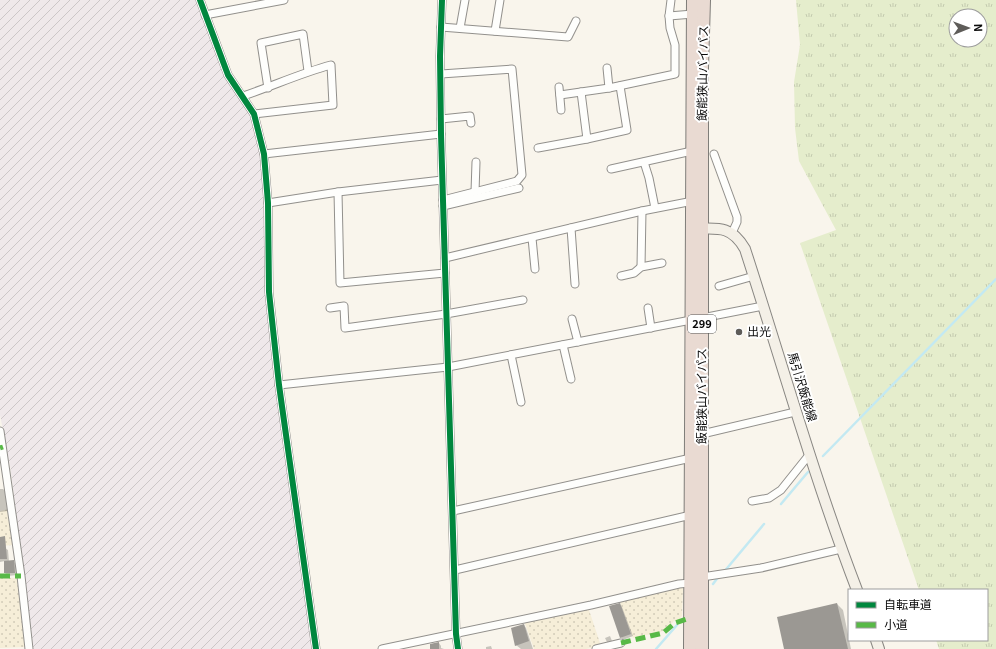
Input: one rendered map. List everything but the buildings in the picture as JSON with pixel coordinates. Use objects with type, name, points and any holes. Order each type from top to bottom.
[{"type":"highway","name":"飯能狭山バイパス","points":[[693,0],[693,201],[698,229]]},
{"type":"highway","name":"飯能狭山バイパス","points":[[690,649],[691,458],[697,319],[704,0]]},
{"type":"highway","name":"飯能狭山バイパス","points":[[697,319],[702,434],[702,649]]},
{"type":"main road","points":[[698,229],[726,230],[732,233]]},
{"type":"main road","name":"馬引沢飯能線","points":[[732,233],[741,242],[745,249],[795,412],[841,549],[857,589]]},
{"type":"street","points":[[200,0],[228,75],[254,114],[264,154],[268,203],[269,292],[279,385],[316,649]]},
{"type":"street","points":[[205,15],[284,0]]},
{"type":"street","points":[[442,0],[440,27],[442,180],[456,634],[458,649]]},
{"type":"street","points":[[460,28],[465,0]]},
{"type":"street","points":[[495,31],[500,0]]},
{"type":"street","points":[[560,95],[620,86],[675,74],[675,45],[670,28],[669,16],[671,0]]},
{"type":"street","points":[[669,16],[693,14]]},
{"type":"street","points":[[440,27],[568,37],[576,21]]},
{"type":"street","points":[[268,88],[261,43],[303,34],[308,71]]},
{"type":"street","points":[[243,96],[268,88],[308,71],[331,65],[333,105],[254,114]]},
{"type":"street","points":[[607,68],[608,88]]},
{"type":"street","points":[[441,74],[512,69],[522,175],[517,181],[475,192],[443,203]]},
{"type":"street","points":[[538,148],[627,130],[620,86]]},
{"type":"street","points":[[559,87],[561,110]]},
{"type":"street","points":[[581,92],[587,139]]},
{"type":"street","points":[[441,119],[470,116],[471,123]]},
{"type":"street","points":[[264,154],[441,134]]},
{"type":"street","points":[[611,169],[692,151]]},
{"type":"street","points":[[714,154],[737,217],[737,222],[732,233]]},
{"type":"street","points":[[475,192],[476,162]]},
{"type":"street","points":[[644,162],[655,208]]},
{"type":"street","points":[[268,203],[338,192],[442,180]]},
{"type":"street","points":[[443,203],[519,188]]},
{"type":"street","points":[[338,192],[340,283],[445,273]]},
{"type":"street","points":[[445,258],[655,208],[693,201]]},
{"type":"street","points":[[641,267],[642,211]]},
{"type":"street","points":[[571,228],[575,284]]},
{"type":"street","points":[[532,238],[534,269]]},
{"type":"street","points":[[621,276],[634,273],[641,267],[662,263]]},
{"type":"street","points":[[719,286],[754,276]]},
{"type":"street","points":[[330,308],[344,306],[345,328],[446,314],[523,300]]},
{"type":"street","points":[[279,385],[448,367],[763,306]]},
{"type":"street","points":[[648,308],[651,328]]},
{"type":"street","points":[[572,318],[578,342]]},
{"type":"street","points":[[563,345],[571,379]]},
{"type":"street","points":[[511,355],[521,402]]},
{"type":"street","points":[[702,434],[795,412]]},
{"type":"street","points":[[0,431],[21,576],[29,649]]},
{"type":"street","points":[[752,501],[769,498],[781,490],[810,455]]},
{"type":"street","points":[[452,511],[691,458]]},
{"type":"street","points":[[455,570],[691,515]]},
{"type":"street","points":[[702,577],[761,568],[841,549]]},
{"type":"street","points":[[382,649],[591,605],[679,584],[690,583]]},
{"type":"street","points":[[596,649],[621,643]]},
{"type":"shaded area","points":[[0,0],[197,0],[223,69],[248,109],[259,143],[265,181],[268,285],[313,649],[33,649],[10,465],[0,415]]},
{"type":"shaded area","points":[[9,509],[13,545],[0,546],[0,511]]},
{"type":"shaded area","points":[[0,578],[17,578],[25,647],[0,648]]},
{"type":"shaded area","points":[[683,586],[682,616],[678,621],[674,621],[668,628],[661,632],[633,638],[619,600]]},
{"type":"shaded area","points":[[588,607],[601,646],[586,649],[534,649],[524,621]]},
{"type":"green space","points":[[796,0],[996,0],[996,649],[939,649],[936,641],[988,641],[988,589],[919,589],[800,243],[836,230],[799,161],[795,128],[794,82],[800,45]]},
{"type":"waterway","points":[[823,456],[996,279]]},
{"type":"waterway","points":[[781,504],[808,472]]},
{"type":"waterway","points":[[723,573],[764,524]]},
{"type":"waterway","points":[[713,584],[719,576]]},
{"type":"waterway","points":[[656,649],[677,625]]},
{"type":"marked path","points":[[0,576],[21,576]]},
{"type":"marked path","points":[[621,643],[663,633],[675,623],[690,618]]},
{"type":"cycle path","points":[[200,0],[228,75],[254,114],[264,154],[268,203],[269,292],[279,385],[316,649]]},
{"type":"cycle path","points":[[442,0],[440,56],[441,134],[456,634],[458,649]]},
{"type":"place","name":"出光","points":[[739,332]]}]
